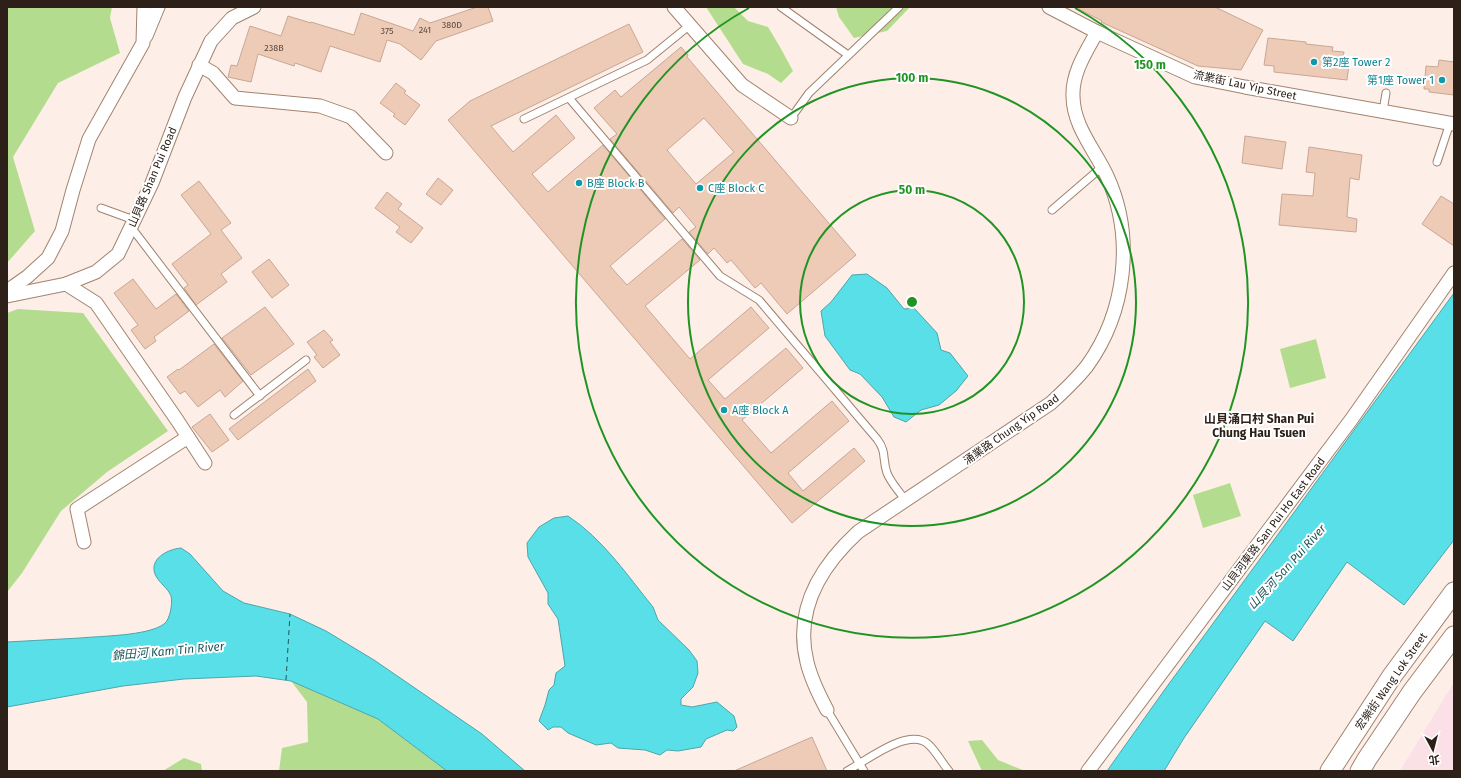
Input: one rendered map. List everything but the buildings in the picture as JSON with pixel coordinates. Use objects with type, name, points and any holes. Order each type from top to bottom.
[{"type":"street","points":[[143,43],[144,7]]},
{"type":"street","points":[[7,291],[27,277],[48,258],[62,231],[73,190],[90,139],[143,43],[158,7]]},
{"type":"street","name":"山貝路 Shan Pui Road","points":[[7,296],[66,284],[96,272],[118,254],[152,183],[199,65],[211,41],[232,18],[254,7]]},
{"type":"street","points":[[674,7],[742,85],[791,118]]},
{"type":"street","name":"流業街 Lau Yip Street","points":[[1049,7],[1097,32],[1195,77],[1452,123]]},
{"type":"street","name":"涌業路 Chung Yip Road","points":[[827,710],[812,679],[807,662],[804,632],[808,605],[823,572],[843,546],[858,532],[1051,403],[1075,379],[1095,352],[1108,328],[1117,303],[1123,260],[1123,236],[1113,191],[1102,167],[1080,127],[1074,107],[1073,96],[1073,87],[1078,69],[1097,32]]},
{"type":"street","points":[[199,65],[213,73],[235,98],[320,106],[351,117],[386,153]]},
{"type":"street","name":"山貝河東路 San Pui Ho East Road","points":[[1088,771],[1351,420],[1454,273]]},
{"type":"street","points":[[66,284],[96,304],[205,463]]},
{"type":"street","points":[[84,542],[77,509],[188,437]]},
{"type":"street","name":"宏樂街 Wang Lok Street","points":[[1330,771],[1392,676],[1454,592]]},
{"type":"street","points":[[1360,771],[1412,692],[1454,636]]},
{"type":"lane","points":[[781,7],[848,55]]},
{"type":"lane","points":[[791,118],[809,93],[899,7]]},
{"type":"lane","points":[[524,119],[647,60],[690,25]]},
{"type":"lane","points":[[1383,111],[1386,93]]},
{"type":"lane","points":[[569,98],[720,276],[758,300],[877,439],[885,452],[888,474],[905,500]]},
{"type":"lane","points":[[1437,162],[1452,123]]},
{"type":"lane","points":[[1052,210],[1102,167]]},
{"type":"lane","points":[[101,208],[132,224],[260,396]]},
{"type":"lane","points":[[234,415],[306,360]]},
{"type":"lane","points":[[827,710],[864,771]]},
{"type":"lane","points":[[847,771],[891,745],[902,740],[912,738],[921,740],[928,744],[949,771]]},
{"type":"shaded area","points":[[1454,682],[1454,771],[1400,771]]},
{"type":"green space","points":[[7,7],[112,7],[110,18],[120,53],[58,83],[13,157],[35,231],[7,263]]},
{"type":"green space","points":[[706,7],[734,7],[748,21],[768,27],[793,71],[781,83],[768,74],[743,64]]},
{"type":"green space","points":[[836,7],[910,7],[887,31],[854,38],[839,17]]},
{"type":"green space","points":[[18,309],[83,313],[168,431],[107,472],[61,511],[22,573],[7,592],[7,313]]},
{"type":"green space","points":[[1316,339],[1326,378],[1290,388],[1280,349]]},
{"type":"green space","points":[[1230,483],[1241,516],[1203,528],[1193,495]]},
{"type":"green space","points":[[291,681],[378,719],[447,771],[279,771],[282,748],[308,742],[307,702]]},
{"type":"green space","points":[[982,740],[998,760],[1025,771],[982,771],[968,741]]},
{"type":"green space","points":[[184,758],[201,764],[202,771],[163,771]]},
{"type":"water","points":[[867,274],[887,288],[904,309],[914,308],[937,333],[941,350],[950,353],[968,376],[956,391],[939,405],[921,410],[906,422],[894,417],[882,397],[860,374],[850,370],[825,336],[821,311],[831,302],[852,275]]},
{"type":"water","name":"山貝河 San Pui River","points":[[1454,293],[1454,540],[1404,605],[1347,562],[1293,641],[1265,621],[1184,738],[1164,771],[1107,771],[1163,692]]},
{"type":"water","points":[[568,516],[592,535],[614,558],[653,607],[658,620],[689,650],[697,661],[698,673],[693,687],[681,699],[681,705],[692,707],[717,702],[734,716],[737,727],[733,731],[727,730],[706,739],[701,747],[678,751],[667,750],[660,755],[645,750],[618,748],[611,743],[596,745],[568,733],[561,727],[553,727],[548,730],[539,721],[549,690],[554,685],[556,673],[565,666],[558,619],[548,604],[548,593],[528,557],[527,543],[539,527],[554,518]]},
{"type":"water","name":"錦田河 Kam Tin River","points":[[181,548],[190,554],[223,591],[244,603],[290,614],[326,631],[374,660],[482,734],[525,771],[447,771],[378,719],[291,681],[256,676],[184,679],[123,686],[7,707],[7,642],[124,635],[157,628],[166,622],[172,599],[170,593],[158,580],[155,574],[155,563],[161,555],[166,552]]},
{"type":"ferry route","points":[[286,680],[290,614]]},
{"type":"place","name":"第2座 Tower 2","points":[[1314,62]]},
{"type":"place","name":"第1座 Tower 1","points":[[1442,80]]},
{"type":"place","name":"B座 Block B","points":[[579,183]]},
{"type":"place","name":"C座 Block C","points":[[700,188]]},
{"type":"place","name":"A座 Block A","points":[[724,410]]},
{"type":"district","name":"山貝涌口村 Shan Pui Chung Hau Tsuen","points":[[1259,426]]}]
